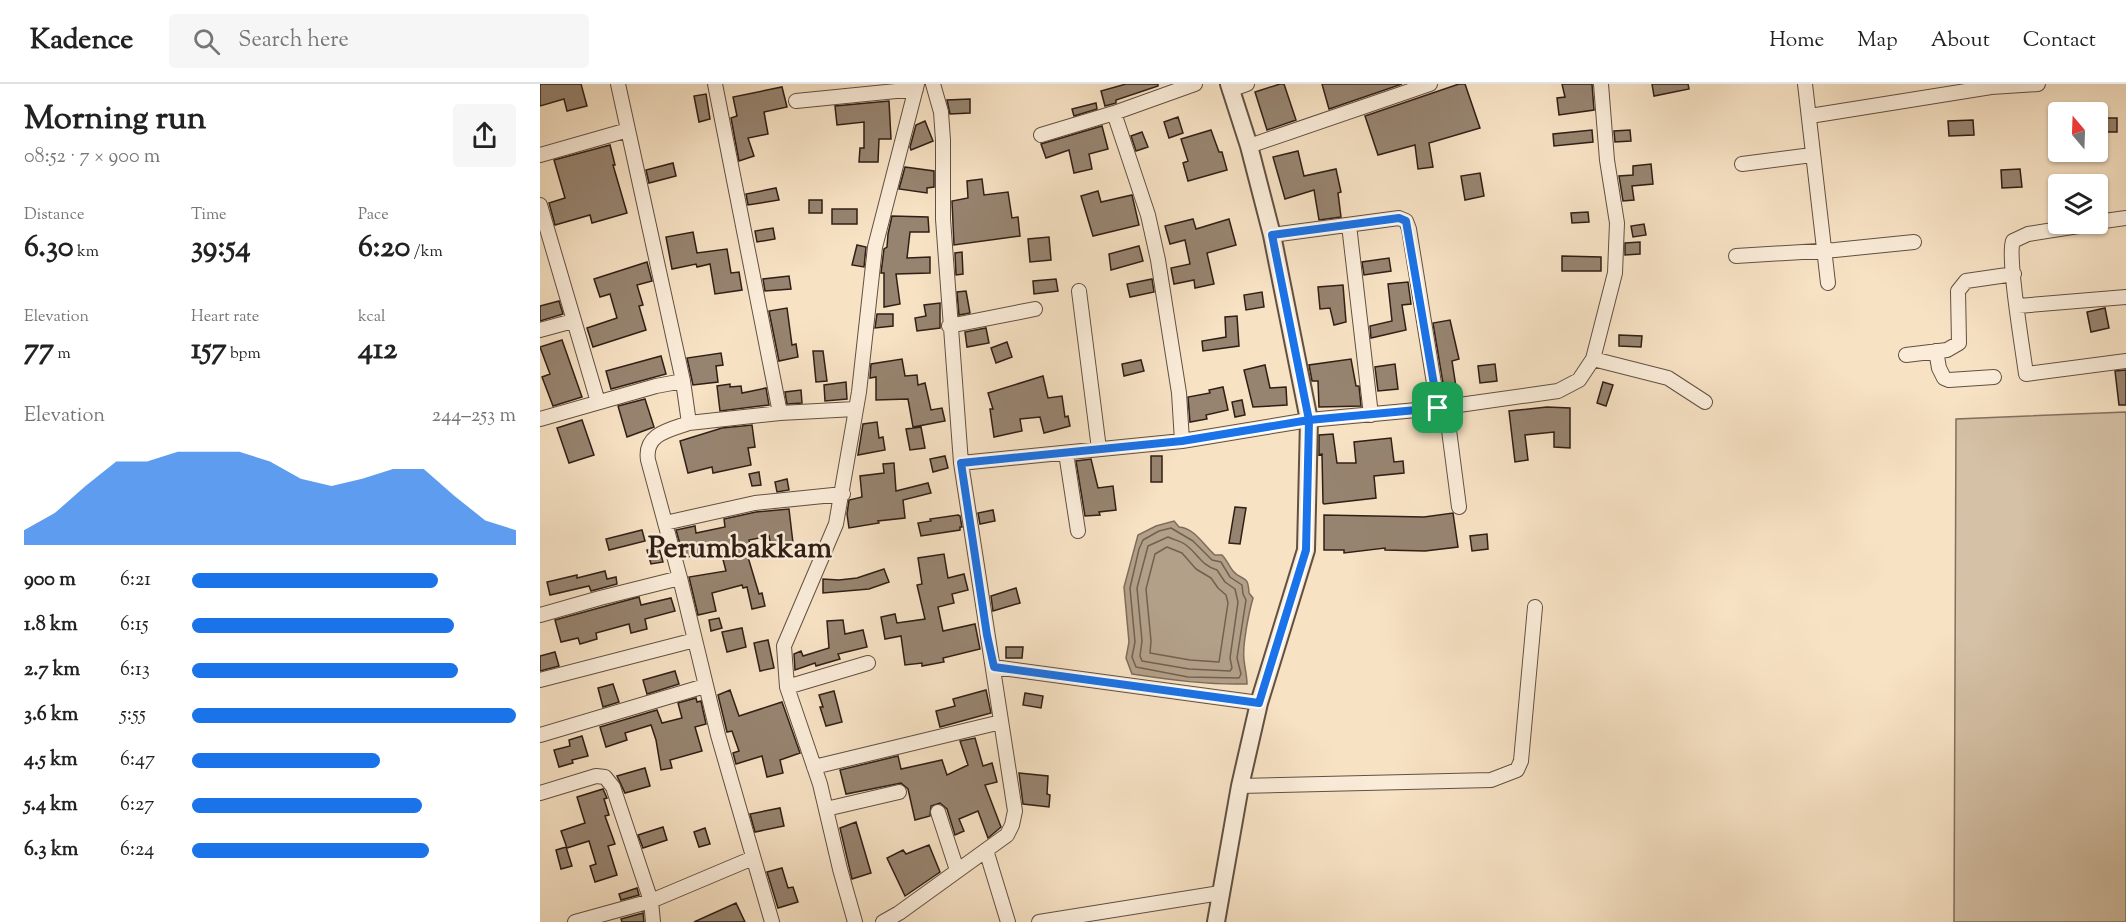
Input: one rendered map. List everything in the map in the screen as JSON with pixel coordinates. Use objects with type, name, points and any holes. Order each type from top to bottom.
[{"type":"street","points":[[618,84],[683,381],[689,423]]},
{"type":"street","points":[[715,84],[780,413]]},
{"type":"street","points":[[883,922],[899,913],[1006,835],[1012,825],[1015,811],[961,463],[949,326],[943,219],[941,112],[933,84]]},
{"type":"street","points":[[1041,135],[1114,113],[1195,84]]},
{"type":"street","points":[[1216,922],[1240,786],[1259,703],[1306,550],[1309,420],[1272,235],[1249,146],[1229,87],[1247,84]]},
{"type":"street","points":[[1249,146],[1430,84]]},
{"type":"street","points":[[961,463],[1182,441],[1309,420],[1442,408],[1558,391],[1579,380],[1593,359],[1615,273],[1617,223],[1607,160],[1601,84]]},
{"type":"street","points":[[1805,84],[1828,283]]},
{"type":"street","points":[[1810,116],[1991,86],[2038,84]]},
{"type":"street","points":[[796,101],[917,87],[875,247],[860,381],[843,494],[836,524],[784,646],[787,687],[814,767],[855,922]]},
{"type":"street","points":[[1114,113],[1148,215],[1158,260],[1179,393],[1182,441]]},
{"type":"street","points":[[540,155],[628,130]]},
{"type":"street","points":[[1742,164],[1812,155]]},
{"type":"street","points":[[540,205],[546,247],[573,321],[598,402]]},
{"type":"street","points":[[1272,235],[1399,218],[1406,221],[1459,507]]},
{"type":"street","points":[[2108,220],[2126,218]]},
{"type":"street","points":[[1349,225],[1371,415]]},
{"type":"street","points":[[2048,231],[2028,234],[2013,241],[2011,247],[2026,374],[2126,361]]},
{"type":"street","points":[[1736,256],[1824,251],[1914,242]]},
{"type":"street","points":[[1906,355],[1947,350],[1959,343],[1958,291],[1966,281],[2013,274]]},
{"type":"street","points":[[1079,291],[1099,449]]},
{"type":"street","points":[[2018,306],[2126,297]]},
{"type":"street","points":[[949,326],[1035,309]]},
{"type":"street","points":[[540,330],[573,321]]},
{"type":"street","points":[[1936,351],[1939,368],[1944,378],[1949,380],[1994,377]]},
{"type":"street","points":[[1593,359],[1668,378],[1705,402]]},
{"type":"street","points":[[540,419],[656,386],[683,381]]},
{"type":"street","points":[[772,922],[705,686],[680,578],[648,460],[649,446],[662,432],[689,423],[780,413],[855,409]]},
{"type":"street","points":[[1066,453],[1078,531]]},
{"type":"street","points":[[665,523],[755,503],[843,494]]},
{"type":"street","points":[[540,615],[680,578]]},
{"type":"street","points":[[1240,786],[1491,780],[1518,770],[1521,761],[1535,607]]},
{"type":"street","points":[[540,680],[695,640]]},
{"type":"street","points":[[787,687],[868,663]]},
{"type":"street","points":[[994,667],[1259,703]]},
{"type":"street","points":[[540,735],[705,686]]},
{"type":"street","points":[[814,767],[1001,722]]},
{"type":"street","points":[[540,793],[597,776],[605,777],[613,787],[651,901],[653,922]]},
{"type":"street","points":[[826,809],[899,792]]},
{"type":"street","points":[[938,812],[957,870]]},
{"type":"street","points":[[986,850],[1008,922]]},
{"type":"street","points":[[575,922],[651,901],[753,858]]},
{"type":"street","points":[[1039,922],[1220,893]]},
{"type":"shaded area","points":[[2126,412],[2126,922],[1954,922],[1956,419]]},
{"type":"water","points":[[1174,521],[1179,527],[1195,534],[1215,555],[1222,555],[1233,571],[1246,580],[1249,593],[1253,598],[1244,646],[1247,684],[1189,682],[1132,674],[1126,658],[1129,642],[1124,587],[1138,535],[1156,526]]},
{"type":"building","points":[[540,84],[581,84],[587,106],[567,111],[564,99],[540,106]]},
{"type":"building","points":[[1126,84],[1158,84],[1158,86],[1105,106],[1101,91]]},
{"type":"building","points":[[1284,84],[1296,120],[1267,130],[1255,92]]},
{"type":"building","points":[[1322,84],[1402,84],[1329,109]]},
{"type":"building","points":[[1459,84],[1465,84],[1480,128],[1429,143],[1433,167],[1418,169],[1415,145],[1378,155],[1365,116]]},
{"type":"building","points":[[1562,84],[1592,84],[1594,110],[1559,115],[1557,98],[1565,97]]},
{"type":"building","points":[[1652,84],[1688,84],[1689,89],[1654,96]]},
{"type":"building","points":[[782,87],[787,107],[764,112],[768,134],[748,138],[754,156],[739,161],[731,118],[737,116],[733,97]]},
{"type":"building","points":[[706,94],[710,119],[699,122],[694,96]]},
{"type":"building","points":[[970,99],[970,113],[950,114],[947,100]]},
{"type":"building","points":[[889,101],[891,139],[879,139],[878,162],[859,162],[860,148],[864,148],[864,122],[837,125],[835,106]]},
{"type":"building","points":[[1096,103],[1097,109],[1074,116],[1072,109]]},
{"type":"building","points":[[1178,117],[1183,133],[1169,138],[1164,122]]},
{"type":"building","points":[[2108,118],[2117,118],[2117,132],[2108,132]]},
{"type":"building","points":[[1973,120],[1974,135],[1949,136],[1948,121]]},
{"type":"building","points":[[925,121],[933,141],[911,150],[916,125]]},
{"type":"building","points":[[1102,126],[1108,149],[1089,154],[1092,169],[1074,173],[1069,150],[1046,158],[1041,144]]},
{"type":"building","points":[[1211,130],[1219,152],[1222,152],[1227,170],[1188,181],[1183,163],[1188,161],[1181,139]]},
{"type":"building","points":[[1592,130],[1593,142],[1554,146],[1553,134]]},
{"type":"building","points":[[1630,130],[1631,141],[1615,142],[1614,131]]},
{"type":"building","points":[[1142,132],[1148,147],[1136,151],[1131,136]]},
{"type":"building","points":[[610,145],[615,165],[613,165],[627,213],[592,223],[590,215],[555,225],[549,203],[565,198],[554,160]]},
{"type":"building","points":[[1298,151],[1304,176],[1336,169],[1341,192],[1338,193],[1341,217],[1319,220],[1314,190],[1285,199],[1273,157]]},
{"type":"building","points":[[673,163],[676,176],[649,183],[646,170]]},
{"type":"building","points":[[1651,164],[1653,184],[1632,186],[1634,200],[1623,201],[1619,176],[1633,175],[1633,166]]},
{"type":"building","points":[[905,167],[934,171],[934,187],[927,188],[927,193],[899,189]]},
{"type":"building","points":[[2020,169],[2022,187],[2002,188],[2001,170]]},
{"type":"building","points":[[1480,173],[1484,196],[1465,200],[1461,176]]},
{"type":"building","points":[[982,179],[984,195],[1008,192],[1012,218],[1018,217],[1020,236],[954,245],[952,201],[968,198],[967,181]]},
{"type":"building","points":[[776,188],[779,200],[748,205],[746,194]]},
{"type":"building","points":[[1098,191],[1101,202],[1132,195],[1139,225],[1093,236],[1081,196]]},
{"type":"building","points":[[809,200],[822,200],[822,213],[809,213]]},
{"type":"building","points":[[832,209],[857,209],[857,224],[832,224]]},
{"type":"building","points":[[1588,212],[1589,222],[1572,223],[1571,213]]},
{"type":"building","points":[[892,216],[928,217],[929,232],[910,232],[907,258],[930,257],[930,273],[896,274],[900,304],[884,307],[884,273],[881,273]]},
{"type":"building","points":[[1193,219],[1196,229],[1229,219],[1236,245],[1207,253],[1214,284],[1195,288],[1194,280],[1174,284],[1171,268],[1190,264],[1185,240],[1170,244],[1165,226]]},
{"type":"building","points":[[1644,224],[1646,235],[1633,237],[1631,226]]},
{"type":"building","points":[[773,228],[775,239],[757,242],[755,231]]},
{"type":"building","points":[[693,232],[697,253],[727,249],[731,273],[739,272],[742,290],[715,294],[710,264],[697,267],[696,264],[672,269],[666,237]]},
{"type":"building","points":[[1049,237],[1051,260],[1030,262],[1028,239]]},
{"type":"building","points":[[1640,242],[1640,254],[1625,255],[1625,243]]},
{"type":"building","points":[[857,245],[866,247],[864,267],[852,265]]},
{"type":"building","points":[[1139,246],[1143,261],[1111,270],[1109,254]]},
{"type":"building","points":[[962,252],[963,274],[956,275],[955,253]]},
{"type":"building","points":[[1562,256],[1601,257],[1601,271],[1562,271]]},
{"type":"building","points":[[1389,258],[1391,271],[1364,275],[1362,262]]},
{"type":"building","points":[[647,262],[652,281],[637,285],[643,305],[639,306],[646,330],[593,347],[587,328],[617,318],[610,294],[600,297],[594,279]]},
{"type":"building","points":[[789,276],[791,289],[765,291],[763,279]]},
{"type":"building","points":[[1056,279],[1058,291],[1034,294],[1033,281]]},
{"type":"building","points":[[1152,279],[1154,292],[1130,297],[1127,284]]},
{"type":"building","points":[[1408,282],[1411,304],[1402,305],[1406,330],[1371,338],[1370,326],[1392,321],[1388,284]]},
{"type":"building","points":[[1343,285],[1346,322],[1334,325],[1330,308],[1320,309],[1318,287]]},
{"type":"building","points":[[966,291],[970,313],[959,315],[957,292]]},
{"type":"building","points":[[1262,292],[1264,307],[1246,310],[1244,295]]},
{"type":"building","points":[[559,301],[563,314],[540,321],[540,306]]},
{"type":"building","points":[[940,303],[940,328],[917,331],[915,318],[926,316],[924,305]]},
{"type":"building","points":[[787,308],[792,345],[796,344],[798,357],[779,361],[769,311]]},
{"type":"building","points":[[2105,308],[2109,328],[2091,332],[2087,312]]},
{"type":"building","points":[[877,314],[893,314],[893,326],[875,328]]},
{"type":"building","points":[[1237,316],[1239,346],[1203,351],[1202,341],[1226,337],[1225,317]]},
{"type":"building","points":[[1450,320],[1459,359],[1452,361],[1456,387],[1444,389],[1433,323]]},
{"type":"building","points":[[986,328],[989,343],[967,347],[965,332]]},
{"type":"building","points":[[1619,335],[1642,336],[1641,347],[1619,346]]},
{"type":"building","points":[[562,340],[582,397],[553,406],[542,377],[550,374],[540,347]]},
{"type":"building","points":[[1007,342],[1012,357],[996,363],[991,348]]},
{"type":"building","points":[[813,351],[823,351],[827,381],[816,382]]},
{"type":"building","points":[[721,353],[723,365],[716,366],[718,382],[693,385],[687,358]]},
{"type":"building","points":[[661,356],[666,374],[611,389],[606,371]]},
{"type":"building","points":[[902,359],[905,376],[917,375],[918,385],[925,383],[931,410],[942,408],[945,421],[913,427],[908,399],[876,400],[876,377],[870,378],[871,364]]},
{"type":"building","points":[[1351,359],[1356,386],[1359,386],[1361,406],[1319,407],[1318,381],[1312,381],[1309,365]]},
{"type":"building","points":[[1141,360],[1144,371],[1124,376],[1122,364]]},
{"type":"building","points":[[1395,364],[1398,389],[1378,391],[1375,367]]},
{"type":"building","points":[[1495,364],[1497,381],[1480,383],[1478,366]]},
{"type":"building","points":[[1265,365],[1270,388],[1286,387],[1287,405],[1253,407],[1244,370]]},
{"type":"building","points":[[2126,370],[2126,405],[2119,405],[2115,371]]},
{"type":"building","points":[[1043,376],[1048,398],[1062,396],[1065,417],[1068,416],[1070,426],[1044,433],[1040,417],[1020,419],[1022,431],[994,437],[990,409],[993,409],[988,393]]},
{"type":"building","points":[[846,382],[847,399],[825,401],[824,385]]},
{"type":"building","points":[[1603,382],[1613,385],[1606,406],[1597,403]]},
{"type":"building","points":[[730,384],[730,387],[741,386],[742,393],[766,388],[769,405],[720,411],[717,386]]},
{"type":"building","points":[[1223,387],[1228,410],[1206,415],[1207,419],[1190,422],[1188,397],[1210,393],[1209,390]]},
{"type":"building","points":[[801,390],[802,403],[787,404],[785,392]]},
{"type":"building","points":[[645,399],[654,427],[627,437],[618,406]]},
{"type":"building","points":[[1242,400],[1245,415],[1235,417],[1232,402]]},
{"type":"building","points":[[1547,407],[1570,408],[1570,448],[1554,447],[1554,432],[1525,435],[1528,460],[1515,462],[1509,411]]},
{"type":"building","points":[[582,420],[594,455],[569,463],[557,428]]},
{"type":"building","points":[[877,422],[879,438],[883,437],[885,450],[858,455],[863,424]]},
{"type":"building","points":[[752,425],[755,447],[748,448],[751,465],[713,473],[712,467],[688,473],[680,441],[722,428]]},
{"type":"building","points":[[921,427],[925,448],[910,450],[906,429]]},
{"type":"building","points":[[1333,434],[1337,463],[1356,463],[1354,442],[1391,438],[1394,462],[1403,461],[1404,473],[1374,476],[1376,498],[1324,504],[1319,435]]},
{"type":"building","points":[[945,456],[948,468],[933,472],[930,459]]},
{"type":"building","points":[[1151,456],[1162,456],[1162,482],[1151,482]]},
{"type":"building","points":[[1091,459],[1098,488],[1113,486],[1116,510],[1099,512],[1100,515],[1085,516],[1076,461]]},
{"type":"building","points":[[894,463],[896,491],[928,483],[931,493],[903,500],[905,518],[849,528],[847,514],[849,500],[862,497],[860,476],[884,473],[883,464]]},
{"type":"building","points":[[759,472],[761,485],[752,486],[749,474]]},
{"type":"building","points":[[787,479],[789,490],[777,492],[775,482]]},
{"type":"building","points":[[1235,507],[1246,508],[1240,544],[1229,543]]},
{"type":"building","points":[[789,509],[793,543],[771,546],[769,536],[749,540],[750,546],[745,547],[759,594],[762,593],[765,606],[752,609],[747,587],[743,588],[742,585],[712,593],[716,611],[698,615],[689,577],[726,571],[720,548],[684,558],[676,530],[695,526],[696,533],[725,527],[724,519],[756,512]]},
{"type":"building","points":[[993,510],[995,521],[980,524],[978,513]]},
{"type":"building","points":[[1453,513],[1458,547],[1425,551],[1385,550],[1385,548],[1344,553],[1344,550],[1324,550],[1324,515],[1424,517]]},
{"type":"building","points":[[958,515],[962,527],[960,530],[921,536],[918,523]]},
{"type":"building","points":[[642,530],[645,541],[609,550],[606,539]]},
{"type":"building","points":[[1487,534],[1488,549],[1472,551],[1470,536]]},
{"type":"building","points":[[659,548],[663,562],[651,564],[647,550]]},
{"type":"building","points":[[944,554],[948,578],[964,574],[968,590],[952,594],[954,603],[938,607],[943,631],[975,624],[980,649],[943,658],[944,662],[922,666],[922,663],[905,665],[901,636],[885,639],[881,617],[895,614],[897,623],[925,619],[917,585],[922,584],[918,558]]},
{"type":"building","points":[[884,569],[889,582],[869,589],[823,593],[823,579],[857,578]]},
{"type":"building","points":[[605,571],[607,579],[616,577],[617,584],[591,591],[589,586],[550,595],[547,582]]},
{"type":"building","points":[[1016,588],[1020,603],[993,611],[991,596]]},
{"type":"building","points":[[639,597],[641,605],[671,598],[675,611],[645,619],[647,629],[631,633],[629,624],[596,633],[597,639],[580,644],[578,638],[561,642],[555,620]]},
{"type":"building","points":[[719,618],[722,628],[711,631],[709,620]]},
{"type":"building","points":[[843,620],[845,634],[863,630],[867,647],[838,654],[840,659],[816,666],[815,663],[795,670],[794,654],[801,651],[803,656],[829,648],[827,621]]},
{"type":"building","points":[[742,628],[746,647],[727,652],[722,632]]},
{"type":"building","points":[[768,640],[774,668],[760,671],[754,643]]},
{"type":"building","points":[[1006,647],[1023,647],[1022,658],[1006,658]]},
{"type":"building","points":[[555,652],[559,666],[540,671],[540,656]]},
{"type":"building","points":[[675,671],[679,684],[647,694],[643,680]]},
{"type":"building","points":[[613,684],[619,702],[603,707],[598,688]]},
{"type":"building","points":[[730,690],[739,716],[782,702],[800,753],[780,760],[783,773],[767,777],[762,756],[736,764],[733,753],[739,751],[732,731],[727,732],[718,695]]},
{"type":"building","points":[[986,690],[991,713],[940,727],[936,711],[955,706],[953,699]]},
{"type":"building","points":[[834,691],[842,722],[826,726],[819,695]]},
{"type":"building","points":[[1025,693],[1043,696],[1041,708],[1023,705]]},
{"type":"building","points":[[696,698],[697,702],[701,701],[706,724],[695,727],[702,751],[670,760],[672,768],[661,770],[651,725],[625,733],[627,740],[606,747],[600,727],[657,710],[662,723],[682,718],[678,703]]},
{"type":"building","points":[[582,736],[588,756],[572,760],[573,763],[559,767],[554,750],[570,746],[569,740]]},
{"type":"building","points":[[975,738],[983,766],[992,763],[997,782],[985,785],[1001,827],[988,838],[978,811],[959,819],[964,831],[955,835],[947,809],[940,803],[931,806],[930,816],[915,820],[908,789],[901,783],[846,794],[840,770],[898,756],[901,769],[942,760],[947,775],[968,765],[960,741]]},
{"type":"building","points":[[645,768],[650,786],[625,793],[617,776]]},
{"type":"building","points":[[1019,773],[1048,776],[1049,807],[1023,804]]},
{"type":"building","points":[[603,789],[607,798],[604,799],[609,815],[605,816],[615,844],[608,846],[617,875],[595,882],[590,866],[596,864],[589,841],[567,848],[561,831],[585,823],[577,797]]},
{"type":"building","points":[[780,808],[784,826],[755,832],[750,814]]},
{"type":"building","points":[[856,822],[871,873],[852,879],[840,828]]},
{"type":"building","points":[[663,827],[667,840],[643,848],[638,835]]},
{"type":"building","points":[[705,828],[710,844],[699,847],[694,832]]},
{"type":"building","points":[[929,845],[940,872],[905,896],[887,858],[903,850],[906,854]]},
{"type":"building","points":[[566,847],[572,866],[561,869],[556,850]]},
{"type":"building","points":[[782,868],[788,888],[793,887],[798,902],[778,908],[767,872]]},
{"type":"building","points":[[637,888],[639,895],[621,900],[619,894]]},
{"type":"building","points":[[736,903],[745,922],[694,922]]},
{"type":"building","points":[[643,913],[644,922],[622,922],[621,919]]},
{"type":"district","name":"Perumbakkam","points":[[740,549]]},
{"type":"route","points":[[1438,408],[1309,420],[1306,550],[1259,703],[994,667],[987,635],[961,463],[1182,441],[1309,420],[1272,235],[1399,218],[1406,221],[1438,408]]}]
